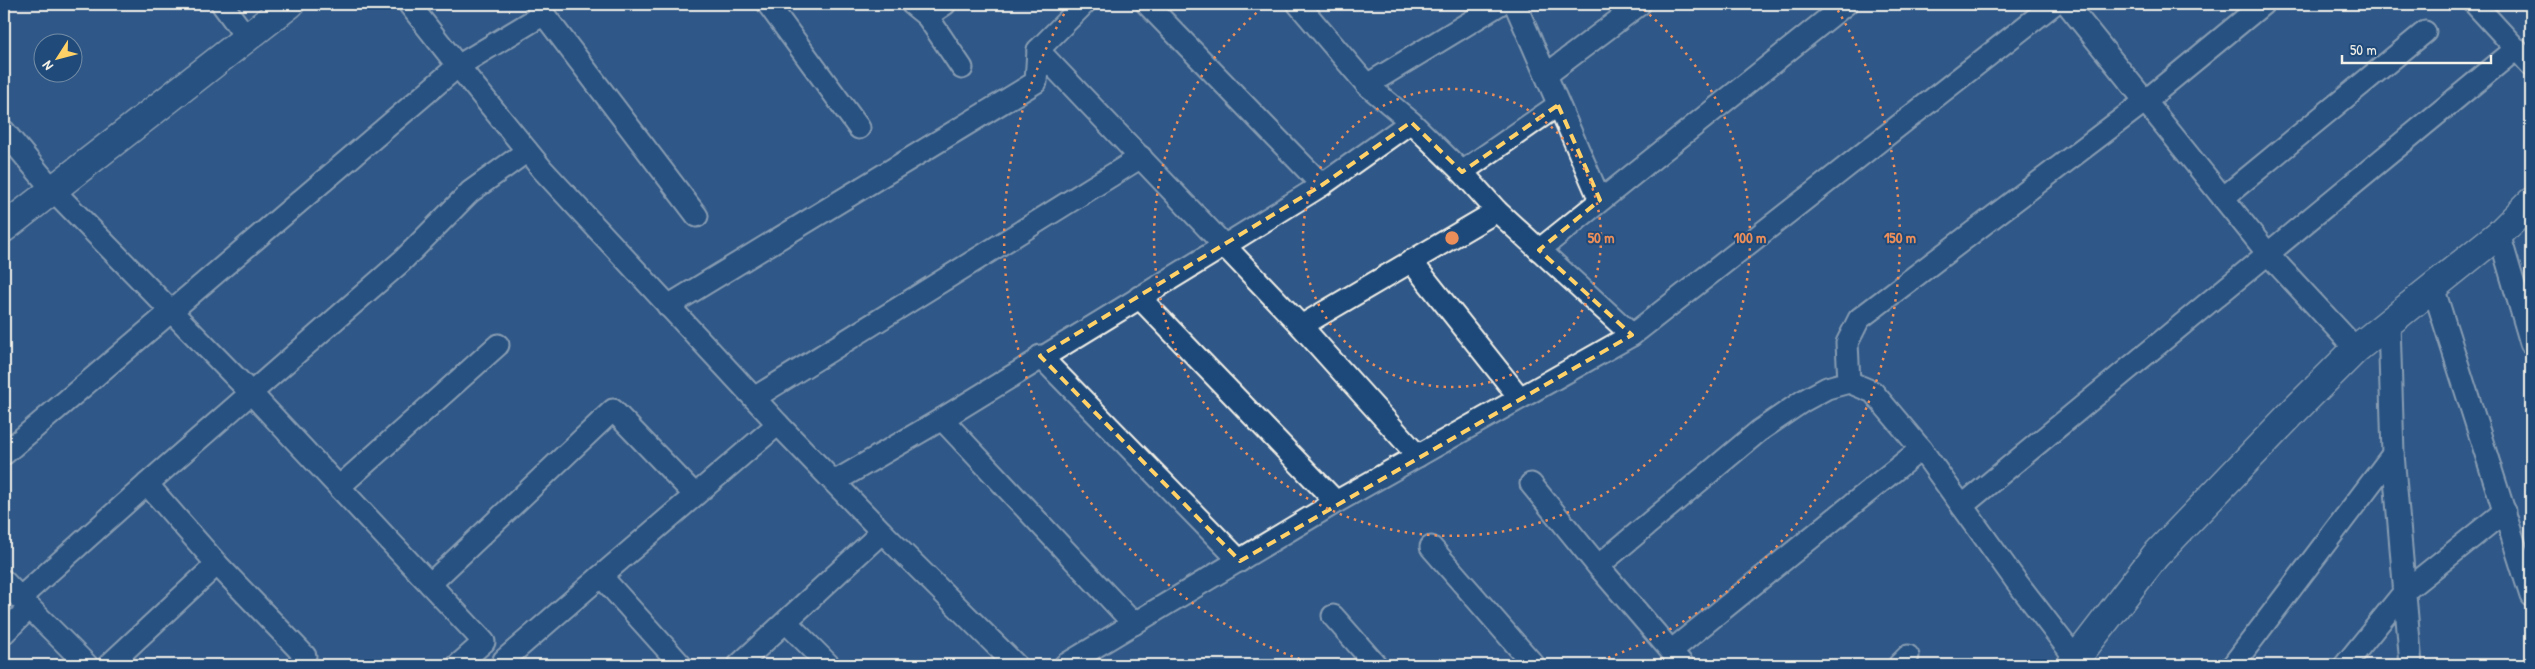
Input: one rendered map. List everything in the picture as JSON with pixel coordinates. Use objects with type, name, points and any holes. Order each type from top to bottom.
[{"type":"street","points":[[222,4],[247,38]]},
{"type":"street","points":[[4,228],[290,4]]},
{"type":"street","points":[[409,4],[527,151],[668,306],[882,532],[1016,665]]},
{"type":"street","points":[[768,4],[860,128]]},
{"type":"street","points":[[945,4],[920,10],[962,68]]},
{"type":"street","points":[[668,306],[1036,82],[1038,50],[1084,4]]},
{"type":"street","points":[[1147,4],[1322,184]]},
{"type":"street","points":[[1298,4],[1367,85],[1411,122],[1462,172],[1497,211],[1632,335]]},
{"type":"street","points":[[1367,85],[1500,4]]},
{"type":"street","points":[[1515,4],[1600,200]]},
{"type":"street","points":[[1546,75],[1640,4]]},
{"type":"street","points":[[1538,250],[1846,4]]},
{"type":"street","points":[[1065,665],[1336,502],[1632,335],[2054,4]]},
{"type":"street","points":[[2067,4],[2268,255],[2356,349]]},
{"type":"street","points":[[1848,382],[1847,343],[1859,319],[2144,102],[2263,4]]},
{"type":"street","points":[[1962,506],[2268,255],[2526,58],[2475,4]]},
{"type":"street","points":[[4,454],[170,310],[458,66],[540,9],[697,216]]},
{"type":"street","points":[[2224,198],[2425,32]]},
{"type":"street","points":[[1038,50],[1301,326],[1418,456]]},
{"type":"street","points":[[1462,172],[1558,105]]},
{"type":"street","points":[[834,482],[1224,246],[1322,184],[1411,122]]},
{"type":"street","points":[[4,131],[53,190],[251,393],[484,642],[506,663],[600,576],[778,424]]},
{"type":"street","points":[[4,633],[24,603],[147,484],[402,261],[470,192],[527,151]]},
{"type":"street","points":[[754,398],[1141,157]]},
{"type":"street","points":[[1598,566],[1759,431],[1803,401],[1828,388],[1848,382],[1873,392],[1921,449],[2073,662],[2155,556],[2356,349],[2499,234],[2531,202]]},
{"type":"street","points":[[1301,326],[1497,211]]},
{"type":"street","points":[[2499,234],[2531,343]]},
{"type":"street","points":[[1411,261],[1520,398]]},
{"type":"street","points":[[2433,287],[2531,596]]},
{"type":"street","points":[[1138,297],[1336,502]]},
{"type":"street","points":[[2389,323],[2393,454],[2411,665]]},
{"type":"street","points":[[339,487],[498,345]]},
{"type":"street","points":[[1040,356],[1240,561]]},
{"type":"street","points":[[430,584],[613,410],[695,495]]},
{"type":"street","points":[[942,418],[1134,624]]},
{"type":"street","points":[[1531,484],[1677,658],[1921,449]]},
{"type":"street","points":[[2233,665],[2393,454]]},
{"type":"street","points":[[147,484],[305,662]]},
{"type":"street","points":[[2345,665],[2405,591],[2505,511]]},
{"type":"street","points":[[739,665],[882,532]]},
{"type":"street","points":[[1431,547],[1534,665]]},
{"type":"street","points":[[108,665],[218,564]]},
{"type":"street","points":[[600,576],[681,665]]},
{"type":"street","points":[[4,581],[87,665]]},
{"type":"street","points":[[1333,616],[1376,665]]},
{"type":"street","points":[[786,622],[829,665]]},
{"type":"street","points":[[458,665],[484,642]]},
{"type":"highlighted area","points":[[1558,105],[1600,200],[1539,250],[1632,335],[1240,561],[1040,356],[1322,185],[1411,122],[1462,172]]}]
